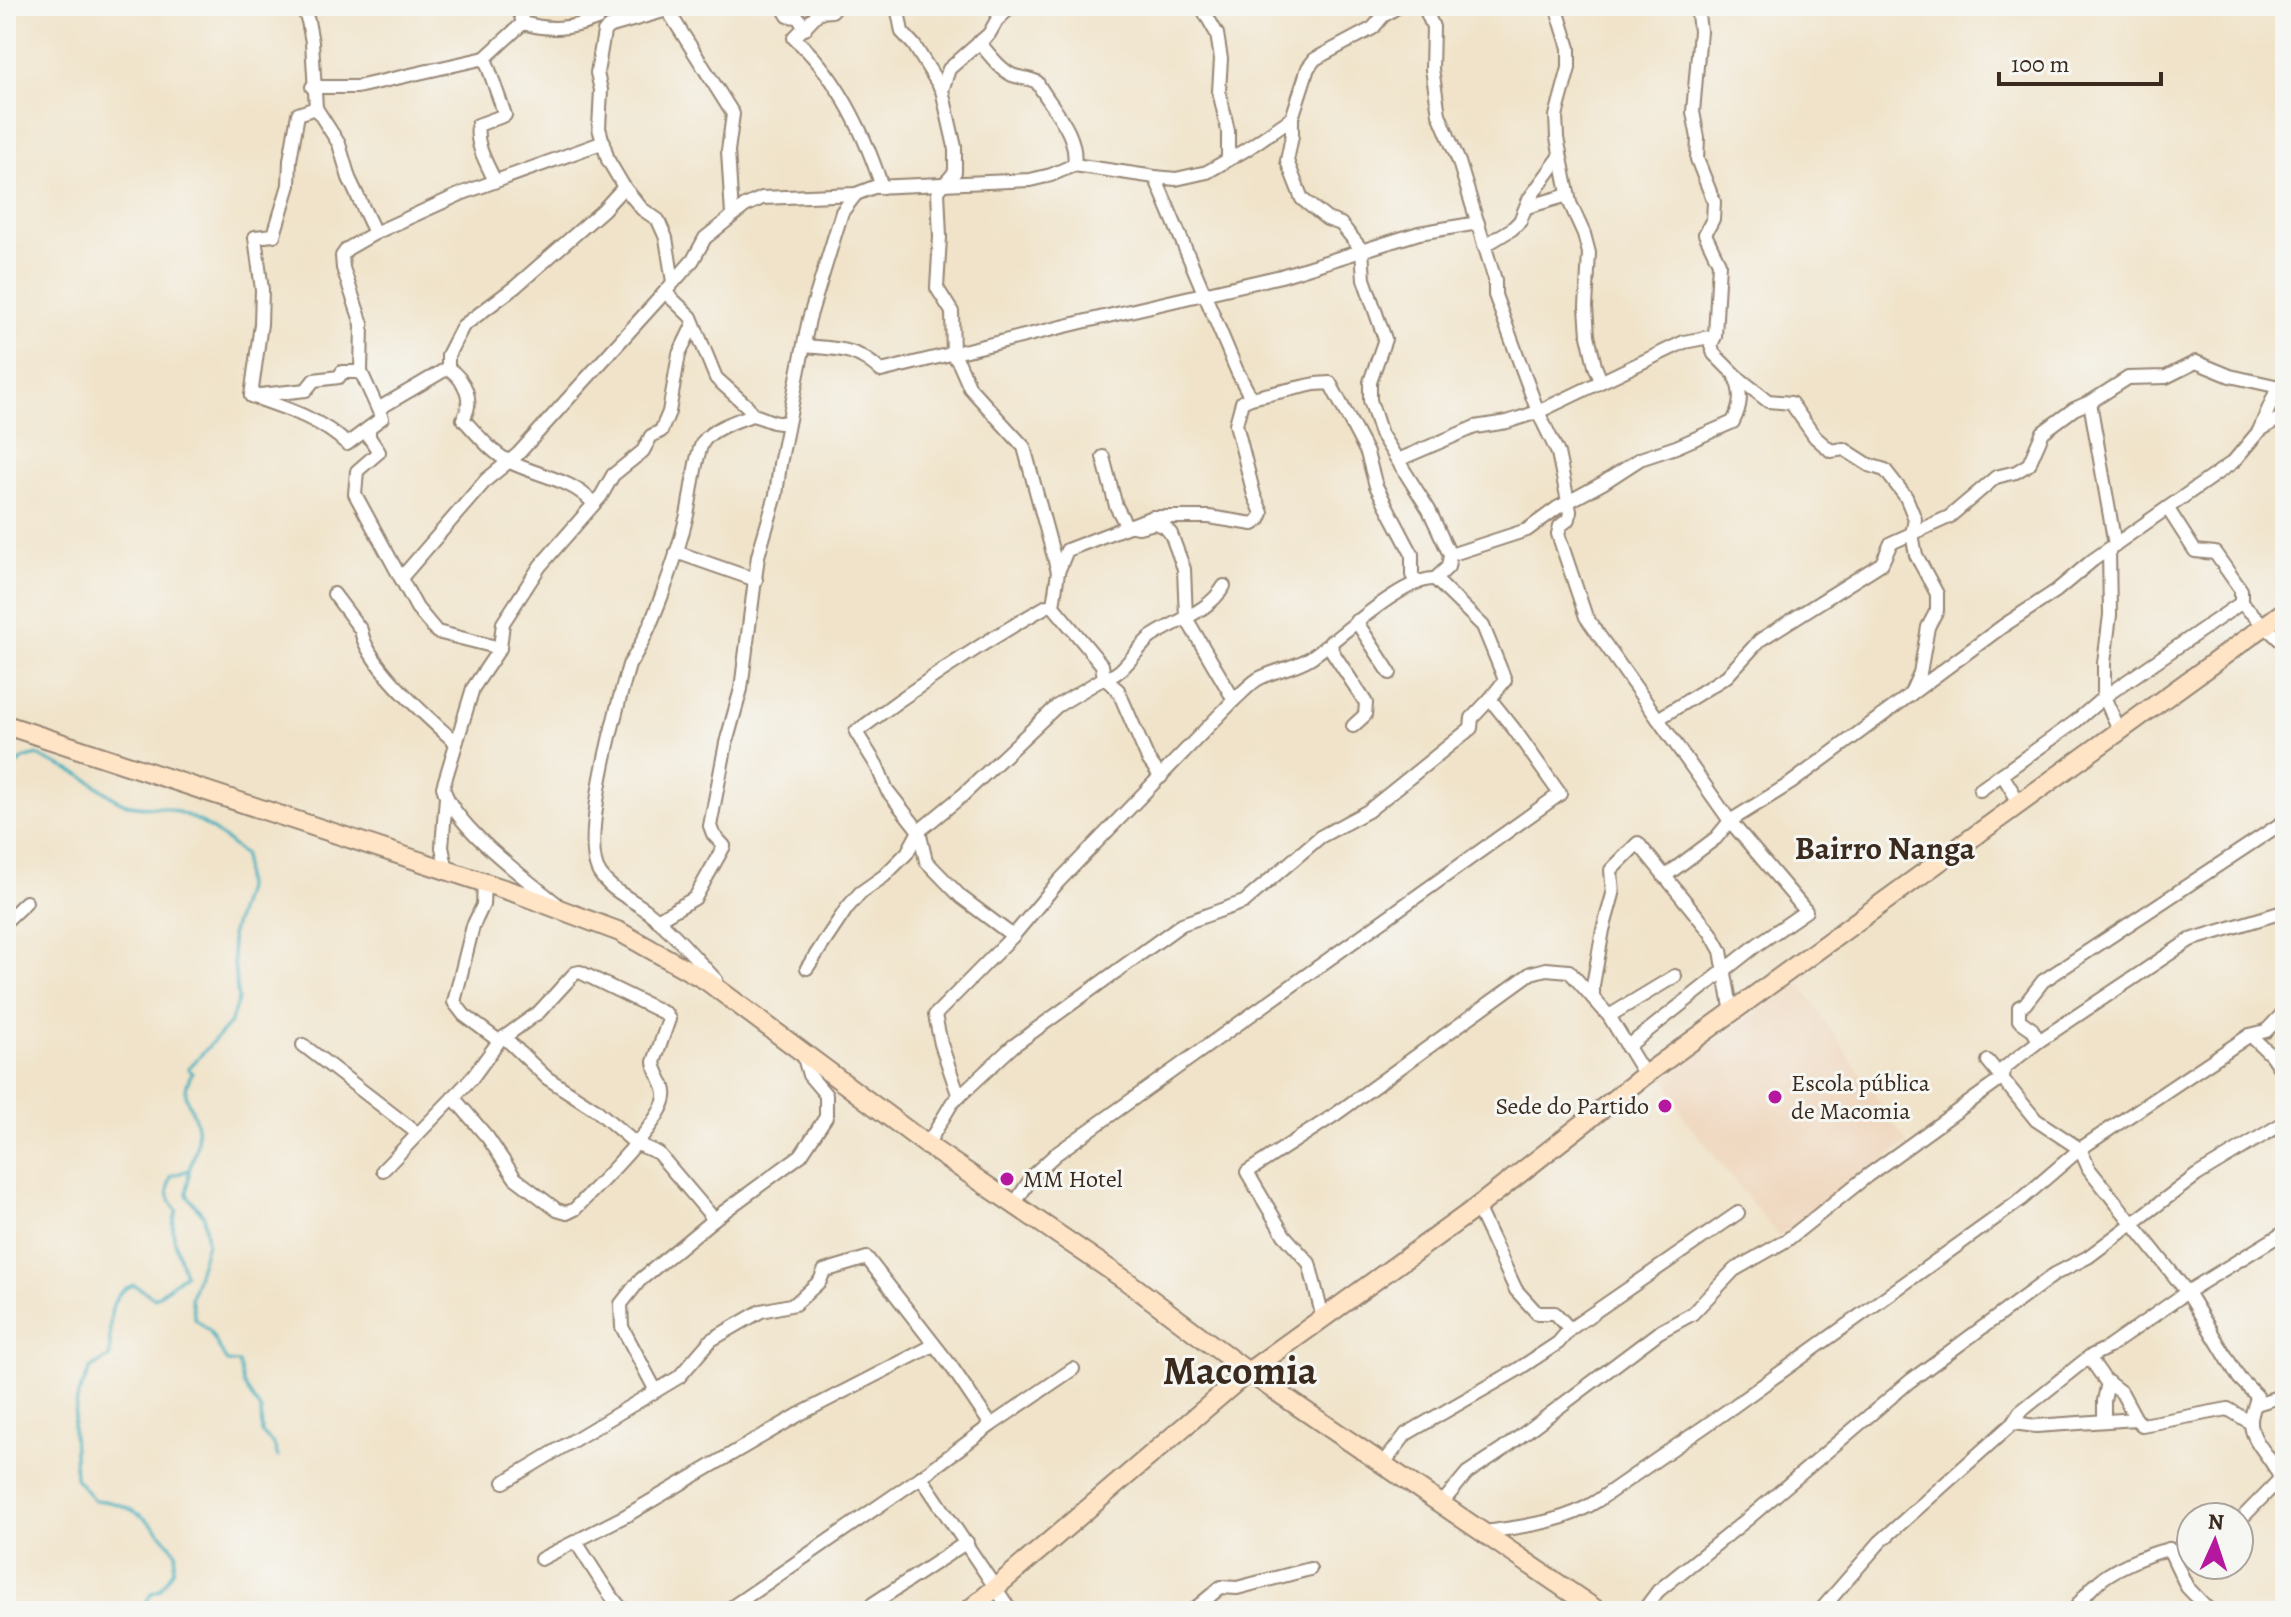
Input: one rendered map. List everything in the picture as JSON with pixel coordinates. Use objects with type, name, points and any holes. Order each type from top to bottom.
[{"type":"main road","points":[[968,1611],[1248,1372],[1477,1207],[1645,1075],[2285,611]]},
{"type":"main road","points":[[6,725],[484,882],[620,932],[707,981],[1013,1206],[1128,1282],[1248,1372],[1598,1611]]},
{"type":"street","points":[[302,6],[312,42],[312,87],[316,108],[339,144],[349,178],[375,233]]},
{"type":"street","points":[[519,6],[523,23]]},
{"type":"street","points":[[782,6],[788,16],[798,17],[805,29]]},
{"type":"street","points":[[836,6],[832,11],[819,12],[794,38],[816,57],[832,77],[865,142],[882,187]]},
{"type":"street","points":[[897,6],[902,32],[914,45],[942,90],[955,147],[955,172],[938,191],[940,237],[937,288],[952,312],[953,355],[970,388],[1024,447],[1058,572]]},
{"type":"street","points":[[942,90],[949,69],[1012,6]]},
{"type":"street","points":[[1201,6],[1217,34],[1221,59],[1219,91],[1228,131],[1228,158]]},
{"type":"street","points":[[959,1097],[935,1015],[1234,700],[1257,680],[1309,659],[1356,621],[1417,583],[1435,579],[1448,567],[1450,555],[1429,510],[1381,434],[1370,400],[1370,382],[1385,339],[1364,279],[1362,250],[1341,224],[1327,219],[1302,199],[1287,161],[1292,118],[1308,68],[1315,59],[1353,41],[1399,6]]},
{"type":"street","points":[[1424,6],[1433,27],[1432,69],[1439,114],[1459,162],[1478,223],[1495,280],[1495,295],[1538,412],[1558,453],[1569,501],[1569,519],[1560,526],[1558,534],[1586,617],[1730,821],[1806,911],[1758,944],[1725,973],[1627,1047]]},
{"type":"street","points":[[1556,6],[1569,48],[1569,68],[1556,116],[1559,158],[1568,195],[1589,253],[1588,335],[1601,381]]},
{"type":"street","points":[[1697,6],[1700,31],[1693,112],[1698,138],[1697,159],[1714,202],[1713,219],[1705,234],[1719,263],[1715,336],[1711,345],[1714,354],[1736,376],[1768,401],[1791,403],[1815,437],[1831,451],[1844,449],[1869,465],[1885,470],[1906,497],[1915,519],[1912,534],[1916,555],[1937,594],[1937,610],[1928,627],[1920,673],[1910,695]]},
{"type":"street","points":[[732,215],[728,151],[733,114],[666,8],[608,27],[604,32],[597,73],[601,90],[599,128],[608,160],[642,209],[658,220],[666,238],[669,287],[691,317],[716,378],[748,407],[752,415]]},
{"type":"street","points":[[523,23],[542,29],[573,28],[595,12],[604,32]]},
{"type":"street","points":[[312,87],[357,87],[485,58],[523,23]]},
{"type":"street","points":[[979,42],[996,62],[1014,76],[1029,77],[1037,82],[1068,129],[1074,145],[1074,165]]},
{"type":"street","points":[[485,58],[505,115],[478,125],[477,131],[481,153],[495,181]]},
{"type":"street","points":[[251,396],[260,347],[262,290],[255,237],[274,235],[289,185],[298,114],[316,108]]},
{"type":"street","points":[[401,578],[486,480],[508,461],[669,287],[693,260],[705,238],[732,215],[762,198],[856,194],[882,187],[1030,180],[1074,165],[1176,179],[1207,172],[1292,118]]},
{"type":"street","points":[[251,396],[333,430],[347,444],[382,418],[361,372],[362,324],[343,268],[342,256],[347,249],[420,211],[604,142]]},
{"type":"street","points":[[1484,246],[1520,221],[1529,199],[1559,158]]},
{"type":"street","points":[[1155,177],[1251,398]]},
{"type":"street","points":[[448,368],[448,355],[463,326],[515,287],[603,210],[624,187]]},
{"type":"street","points":[[657,920],[695,898],[724,846],[710,826],[726,743],[741,689],[758,556],[776,495],[809,319],[842,212],[856,194]]},
{"type":"street","points":[[1527,207],[1568,195]]},
{"type":"street","points":[[804,346],[850,350],[881,371],[1281,276],[1419,233],[1478,223]]},
{"type":"street","points":[[447,871],[442,847],[446,797],[443,787],[473,688],[500,648],[503,623],[540,566],[594,504],[613,475],[643,451],[651,436],[661,431],[669,412],[679,354],[693,325]]},
{"type":"street","points":[[1398,460],[1475,427],[1507,422],[1538,412],[1684,342],[1715,336]]},
{"type":"street","points":[[1658,719],[1727,676],[1760,640],[1882,563],[1891,543],[1949,517],[1996,477],[2016,472],[2029,464],[2043,432],[2074,409],[2128,378],[2166,377],[2196,362],[2230,376],[2282,388],[2259,431],[2233,462],[2003,626],[1791,783],[1730,821],[1716,838],[1664,877]]},
{"type":"street","points":[[378,409],[448,368]]},
{"type":"street","points":[[448,368],[460,376],[469,398],[463,419],[508,461],[572,487],[586,494],[594,504]]},
{"type":"street","points":[[251,396],[306,390],[314,380],[339,377],[342,372],[361,372]]},
{"type":"street","points":[[1450,555],[1527,530],[1640,459],[1733,422],[1740,408],[1741,392],[1736,376]]},
{"type":"street","points":[[1161,777],[1148,759],[1118,690],[1104,678],[1102,665],[1053,606],[1058,572],[1067,550],[1152,517],[1209,517],[1253,524],[1259,520],[1261,507],[1254,495],[1236,424],[1242,402],[1330,383],[1367,453],[1376,486],[1412,554],[1412,575],[1417,583]]},
{"type":"street","points":[[2090,402],[2112,547],[2104,697],[2120,731]]},
{"type":"street","points":[[730,999],[718,982],[657,920],[613,890],[597,871],[595,811],[629,665],[640,648],[676,552],[703,442],[713,433],[752,415],[782,424],[788,421]]},
{"type":"street","points":[[2259,431],[2285,415]]},
{"type":"street","points":[[369,428],[369,437],[379,452],[357,471],[355,494],[417,608],[437,632],[500,648]]},
{"type":"street","points":[[1103,457],[1116,506],[1126,525]]},
{"type":"street","points":[[2168,509],[2195,551],[2215,553],[2241,590],[2241,603],[2285,645]]},
{"type":"street","points":[[1126,525],[1139,527],[1155,523],[1171,534],[1184,569],[1186,618],[1234,700]]},
{"type":"street","points":[[676,552],[756,580]]},
{"type":"street","points":[[927,1145],[952,1103],[1013,1046],[1182,924],[1244,902],[1320,837],[1368,811],[1471,728],[1472,718],[1505,680],[1483,626],[1435,579]]},
{"type":"street","points":[[807,968],[854,900],[907,853],[919,831],[963,795],[1057,706],[1116,673],[1149,638],[1205,608],[1224,586]]},
{"type":"street","points":[[334,594],[361,630],[362,638],[390,679],[456,743]]},
{"type":"street","points":[[1980,790],[2075,722],[2104,697],[2241,603]]},
{"type":"street","points":[[1013,936],[961,897],[926,861],[919,831],[887,790],[877,766],[856,732],[915,687],[992,637],[1047,606],[1053,606]]},
{"type":"street","points":[[1356,621],[1390,673]]},
{"type":"street","points":[[1331,641],[1332,651],[1366,703],[1365,715],[1353,726]]},
{"type":"street","points":[[1013,1206],[1034,1174],[1056,1154],[1560,794],[1490,699]]},
{"type":"street","points":[[2002,774],[2020,804]]},
{"type":"street","points":[[446,797],[498,856],[566,911]]},
{"type":"street","points":[[2039,1041],[2032,1029],[2019,1020],[2019,1007],[2043,981],[2285,821]]},
{"type":"street","points":[[1593,998],[1593,985],[1613,894],[1611,870],[1638,843],[1711,933],[1721,951],[1732,1013]]},
{"type":"street","points":[[425,863],[442,847]]},
{"type":"street","points":[[484,882],[483,905],[473,926],[454,1002],[464,1015],[501,1039],[547,1078],[595,1109],[635,1143],[658,1153],[714,1219]]},
{"type":"street","points":[[6,921],[26,902]]},
{"type":"street","points":[[1442,1503],[1467,1473],[1659,1332],[1692,1314],[1734,1270],[1787,1240],[1867,1176],[2003,1078],[2004,1068],[2039,1041],[2190,940],[2283,912]]},
{"type":"street","points":[[1323,1318],[1309,1263],[1284,1235],[1247,1172],[1336,1114],[1531,973],[1546,969],[1569,971],[1609,1016],[1645,1075]]},
{"type":"street","points":[[383,1170],[417,1133],[453,1097],[472,1078],[501,1039],[539,1012],[578,971],[666,1014],[669,1019],[654,1062],[666,1097],[648,1129],[575,1209],[567,1213],[557,1210],[515,1178],[488,1138],[453,1097]]},
{"type":"street","points":[[1609,1016],[1675,976]]},
{"type":"street","points":[[1484,1532],[1577,1514],[1597,1501],[2022,1199],[2080,1149],[2250,1035],[2266,1031],[2285,1011]]},
{"type":"street","points":[[2250,1035],[2271,1055],[2285,1076]]},
{"type":"street","points":[[303,1045],[417,1133]]},
{"type":"street","points":[[656,1391],[622,1327],[621,1304],[639,1281],[714,1219],[801,1155],[826,1117],[826,1095],[809,1075],[802,1053]]},
{"type":"street","points":[[1988,1061],[2036,1120],[2080,1149],[2089,1169],[2187,1292],[2239,1378],[2257,1396],[2251,1423]]},
{"type":"street","points":[[1643,1611],[1658,1591],[1910,1381],[2055,1274],[2088,1257],[2197,1175],[2285,1122]]},
{"type":"street","points":[[1477,1207],[1516,1290],[1537,1313],[1555,1313],[1570,1329]]},
{"type":"street","points":[[1384,1463],[1406,1434],[1558,1343],[1570,1329],[1738,1213]]},
{"type":"street","points":[[1820,1611],[1880,1542],[2013,1423],[2020,1412],[2089,1357],[2285,1232]]},
{"type":"street","points":[[504,1482],[679,1377],[711,1340],[761,1311],[795,1304],[820,1281],[824,1271],[867,1258],[951,1366],[991,1425]]},
{"type":"street","points":[[541,1559],[627,1515],[800,1414],[934,1345]]},
{"type":"street","points":[[2089,1357],[2108,1382],[2122,1393],[2142,1425],[2228,1409],[2251,1423],[2264,1454],[2282,1479],[2255,1505]]},
{"type":"street","points":[[726,1611],[1073,1369]]},
{"type":"street","points":[[2104,1421],[2108,1382]]},
{"type":"street","points":[[2256,1404],[2285,1395]]},
{"type":"street","points":[[2013,1423],[2036,1426],[2136,1419]]},
{"type":"street","points":[[921,1477],[1011,1611]]},
{"type":"street","points":[[576,1542],[623,1611]]},
{"type":"street","points":[[862,1611],[967,1542]]},
{"type":"street","points":[[2169,1549],[2187,1587],[2210,1611]]},
{"type":"street","points":[[2073,1611],[2095,1584],[2113,1572],[2150,1554],[2169,1549],[2175,1551]]},
{"type":"street","points":[[1192,1611],[1221,1587],[1237,1588],[1310,1569]]},
{"type":"shaded area","name":"Escola pública de Macomia","points":[[1800,983],[1907,1143],[1779,1237],[1685,1119],[1663,1075]]},
{"type":"waterway","points":[[6,773],[23,759],[37,755],[82,776],[123,803],[165,808],[187,815],[217,833],[244,855],[245,888],[231,936],[238,1000],[230,1023],[188,1069],[192,1073],[186,1096],[195,1119],[197,1144],[189,1170],[171,1176],[168,1190],[177,1211],[173,1226],[175,1242],[185,1274],[155,1298],[134,1285],[117,1296],[111,1315],[110,1357],[91,1368],[78,1395],[73,1427],[75,1478],[94,1500],[120,1505],[141,1516],[176,1552],[173,1571],[140,1611]]},
{"type":"waterway","points":[[189,1172],[187,1195],[204,1216],[207,1243],[191,1298],[195,1319],[209,1330],[227,1362],[239,1363],[243,1384],[261,1411],[262,1433],[274,1445],[278,1457]]},
{"type":"place","name":"Escola pública de Macomia","points":[[1775,1097]]},
{"type":"place","name":"Sede do Partido","points":[[1665,1106]]},
{"type":"place","name":"MM Hotel","points":[[1007,1179]]},
{"type":"district","name":"Bairro Nanga","points":[[1885,848]]},
{"type":"district","name":"Macomia","points":[[1240,1370]]}]
